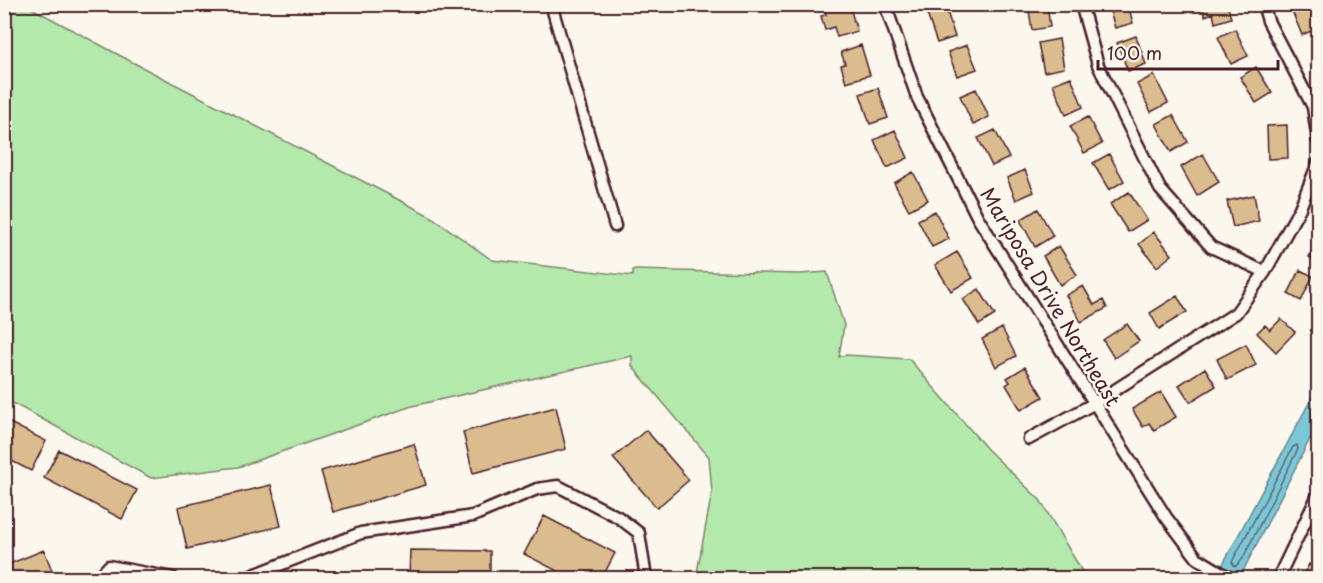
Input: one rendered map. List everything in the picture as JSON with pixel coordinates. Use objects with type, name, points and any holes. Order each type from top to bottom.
[{"type":"street","points":[[552,4],[615,226]]},
{"type":"street","name":"Mariposa Drive Northeast","points":[[885,4],[917,97],[978,218],[1166,517],[1197,558],[1230,579]]},
{"type":"street","points":[[1081,4],[1098,65],[1160,189],[1211,247],[1265,272]]},
{"type":"street","points":[[1263,4],[1268,21],[1313,107],[1318,141]]},
{"type":"street","points":[[1029,439],[1093,404],[1236,313],[1265,272],[1300,208],[1318,164]]},
{"type":"street","points":[[246,579],[361,533],[473,516],[537,489],[558,486],[618,517],[639,533],[646,579]]},
{"type":"street","points":[[1278,579],[1318,495]]},
{"type":"street","points":[[98,579],[109,566],[173,579]]},
{"type":"green space","points":[[5,4],[26,5],[430,216],[492,260],[633,276],[633,270],[800,274],[827,272],[844,325],[839,357],[846,355],[909,359],[988,450],[1040,500],[1086,578],[696,578],[712,492],[709,457],[632,366],[632,356],[412,406],[238,467],[151,478],[5,399]]},
{"type":"water","points":[[1318,386],[1318,423],[1240,577],[1222,566]]},
{"type":"building","points":[[831,4],[849,4],[857,31],[837,37],[834,27],[825,30],[821,16],[826,15],[824,7]]},
{"type":"building","points":[[1028,4],[1047,4],[1050,27],[1032,30]]},
{"type":"building","points":[[1108,4],[1128,4],[1133,23],[1115,28]]},
{"type":"building","points":[[1201,4],[1227,4],[1231,18],[1215,23],[1213,13],[1205,16]]},
{"type":"building","points":[[1289,4],[1311,4],[1318,28],[1302,35]]},
{"type":"building","points":[[946,8],[955,37],[937,43],[927,14]]},
{"type":"building","points":[[1235,29],[1248,56],[1231,64],[1218,37]]},
{"type":"building","points":[[1136,36],[1146,64],[1128,71],[1117,43]]},
{"type":"building","points":[[1059,39],[1064,68],[1044,72],[1038,43]]},
{"type":"building","points":[[861,45],[870,75],[846,82],[841,65],[845,64],[841,52]]},
{"type":"building","points":[[967,45],[977,69],[957,76],[948,52]]},
{"type":"building","points":[[1256,67],[1272,93],[1256,103],[1240,77]]},
{"type":"building","points":[[1154,75],[1168,103],[1151,112],[1137,84]]},
{"type":"building","points":[[1071,77],[1083,107],[1066,115],[1053,84]]},
{"type":"building","points":[[878,88],[888,118],[870,124],[860,94]]},
{"type":"building","points":[[976,89],[989,117],[973,125],[960,96]]},
{"type":"building","points":[[1173,115],[1188,142],[1171,152],[1156,124]]},
{"type":"building","points":[[1088,117],[1102,144],[1084,153],[1070,126]]},
{"type":"building","points":[[1287,125],[1288,158],[1268,159],[1267,126]]},
{"type":"building","points":[[895,130],[908,158],[887,168],[874,140]]},
{"type":"building","points":[[995,130],[1009,158],[992,166],[978,138]]},
{"type":"building","points":[[1109,154],[1124,181],[1109,190],[1093,163]]},
{"type":"building","points":[[1203,154],[1219,182],[1197,196],[1181,167]]},
{"type":"building","points":[[1025,170],[1034,192],[1016,200],[1007,178]]},
{"type":"building","points":[[913,172],[928,200],[909,210],[894,183]]},
{"type":"building","points":[[1129,192],[1147,220],[1128,232],[1110,204]]},
{"type":"building","points":[[1254,195],[1259,221],[1233,227],[1227,201]]},
{"type":"building","points":[[1038,209],[1053,236],[1035,247],[1020,220]]},
{"type":"building","points":[[935,211],[949,239],[932,247],[918,220]]},
{"type":"building","points":[[1154,232],[1172,255],[1157,267],[1139,244]]},
{"type":"building","points":[[1318,238],[1318,262],[1309,257]]},
{"type":"building","points":[[1059,246],[1077,275],[1060,285],[1043,256]]},
{"type":"building","points":[[957,252],[973,278],[951,291],[935,265]]},
{"type":"building","points":[[1300,270],[1313,276],[1301,301],[1288,294]]},
{"type":"building","points":[[1083,286],[1094,305],[1103,300],[1107,308],[1081,322],[1066,295]]},
{"type":"building","points":[[979,289],[995,315],[979,325],[963,299]]},
{"type":"building","points":[[1177,296],[1187,312],[1159,329],[1150,313]]},
{"type":"building","points":[[1281,319],[1295,332],[1276,352],[1257,333],[1265,325],[1270,330]]},
{"type":"building","points":[[1127,324],[1139,341],[1114,358],[1103,340]]},
{"type":"building","points":[[1002,328],[1016,356],[996,367],[982,339]]},
{"type":"building","points":[[1246,344],[1256,365],[1227,380],[1217,359]]},
{"type":"building","points":[[1025,367],[1043,397],[1021,410],[1006,385],[1010,382],[1007,378]]},
{"type":"building","points":[[1205,368],[1216,386],[1190,402],[1179,385]]},
{"type":"building","points":[[1161,392],[1176,417],[1154,430],[1149,423],[1143,427],[1132,409]]},
{"type":"building","points":[[556,407],[566,449],[473,473],[463,432]]},
{"type":"building","points":[[4,420],[46,441],[31,471],[4,457]]},
{"type":"building","points":[[646,430],[689,480],[657,508],[613,458]]},
{"type":"building","points":[[414,444],[426,485],[333,512],[321,471]]},
{"type":"building","points":[[59,450],[137,490],[122,519],[44,478]]},
{"type":"building","points":[[271,485],[281,526],[187,549],[178,507]]},
{"type":"building","points":[[544,516],[615,553],[602,578],[571,578],[524,554]]},
{"type":"building","points":[[44,550],[55,578],[4,578],[4,566]]},
{"type":"building","points":[[410,550],[490,551],[490,578],[409,578]]},
{"type":"building","points":[[1309,564],[1317,568],[1318,564],[1318,578],[1302,578]]}]
